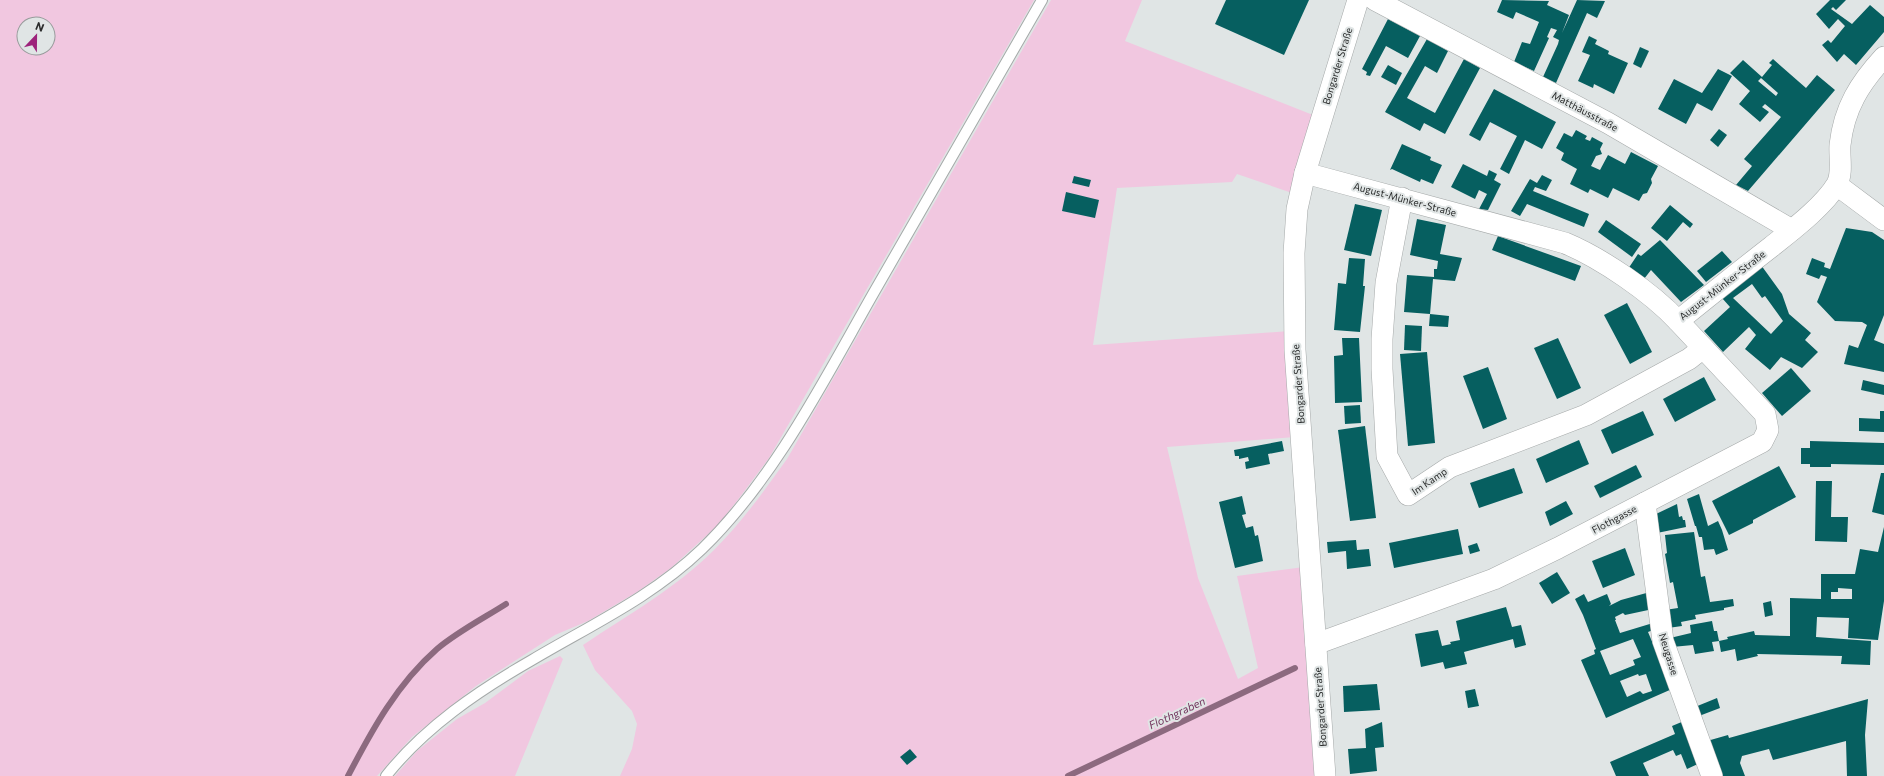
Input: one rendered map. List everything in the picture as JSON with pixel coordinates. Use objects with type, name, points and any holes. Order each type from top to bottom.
[{"type":"street","name":"Bongarder Straße","points":[[1326,776],[1295,350],[1293,301],[1296,220],[1305,174],[1358,0]]},
{"type":"street","name":"Matthäusstraße","points":[[1375,0],[1608,123],[1792,230]]},
{"type":"street","points":[[1884,57],[1864,80],[1850,105],[1841,136],[1839,176],[1837,184],[1884,220]]},
{"type":"street","name":"August-Münker-Straße","points":[[1305,174],[1402,198],[1550,238],[1579,249],[1614,270],[1662,306],[1678,321],[1792,230],[1826,198],[1837,184]]},
{"type":"street","name":"Im Kamp","points":[[1402,198],[1386,283],[1382,326],[1382,369],[1387,456],[1408,496],[1450,467],[1586,415],[1690,359],[1703,348]]},
{"type":"street","name":"Flothgasse","points":[[1316,644],[1494,579],[1558,548],[1756,446],[1764,440],[1767,434],[1768,422],[1765,414],[1678,321]]},
{"type":"street","name":"Neugasse","points":[[1645,503],[1663,641],[1712,776]]},
{"type":"lane","points":[[386,776],[413,745],[458,709],[520,667],[601,622],[662,582],[700,551],[740,509],[767,474],[833,366],[1042,0]]},
{"type":"shaded area","points":[[0,0],[1034,0],[769,458],[717,526],[671,568],[637,592],[588,621],[555,635],[476,686],[412,737],[377,776],[0,776]]},
{"type":"shaded area","points":[[1051,0],[1142,0],[1125,41],[1313,115],[1292,193],[1237,174],[1232,182],[1117,188],[1093,345],[1290,331],[1295,437],[1167,447],[1198,578],[1238,679],[1258,668],[1237,576],[1304,567],[1319,776],[620,776],[632,749],[637,724],[632,711],[595,670],[583,645],[684,577],[714,550],[734,528],[770,483],[787,459]]},
{"type":"shaded area","points":[[560,656],[563,659],[515,776],[395,776],[417,751],[457,719],[485,703],[528,671]]},
{"type":"building","points":[[1226,0],[1309,0],[1284,55],[1215,24]]},
{"type":"building","points":[[1502,0],[1549,1],[1547,5],[1569,15],[1562,33],[1577,0],[1605,1],[1597,18],[1587,13],[1556,83],[1543,77],[1558,44],[1559,40],[1553,37],[1557,30],[1551,28],[1547,37],[1549,38],[1534,71],[1514,62],[1522,42],[1530,44],[1539,22],[1516,12],[1513,19],[1497,12]]},
{"type":"building","points":[[1830,0],[1846,0],[1836,10],[1833,7],[1831,9],[1852,24],[1870,5],[1884,17],[1884,32],[1856,65],[1844,54],[1837,62],[1822,45],[1828,40],[1831,43],[1845,26],[1838,19],[1829,29],[1816,14]]},
{"type":"building","points":[[1388,19],[1420,36],[1408,58],[1386,46],[1370,76],[1366,75],[1367,72],[1362,69]]},
{"type":"building","points":[[1589,36],[1597,40],[1595,44],[1609,51],[1608,54],[1628,63],[1614,94],[1594,84],[1593,88],[1578,81],[1590,55],[1582,52]]},
{"type":"building","points":[[1427,39],[1448,51],[1437,73],[1425,66],[1407,98],[1435,113],[1464,59],[1480,68],[1445,134],[1424,123],[1420,131],[1385,112]]},
{"type":"building","points":[[1640,47],[1649,51],[1641,68],[1633,64]]},
{"type":"building","points":[[1773,59],[1806,88],[1817,75],[1835,90],[1748,191],[1736,185],[1752,166],[1744,159],[1781,117],[1765,104],[1762,107],[1769,112],[1760,122],[1739,104],[1750,91],[1730,73],[1743,60],[1762,77],[1772,65],[1769,63]],"holes":[[[1761,78],[1778,93],[1776,96],[1758,81]]]},
{"type":"building","points":[[1388,65],[1402,73],[1396,85],[1381,77]]},
{"type":"building","points":[[1718,69],[1732,76],[1712,111],[1697,103],[1686,124],[1658,109],[1674,79],[1702,93]]},
{"type":"building","points":[[1494,89],[1556,122],[1542,149],[1525,140],[1509,174],[1500,169],[1517,136],[1490,122],[1480,141],[1469,135]]},
{"type":"building","points":[[1719,129],[1727,135],[1718,147],[1710,140]]},
{"type":"building","points":[[1576,130],[1587,136],[1585,139],[1590,141],[1592,137],[1603,143],[1600,149],[1602,154],[1596,156],[1591,166],[1600,170],[1608,155],[1625,164],[1631,152],[1658,166],[1651,179],[1652,183],[1647,193],[1643,194],[1639,201],[1613,188],[1608,198],[1590,189],[1588,193],[1570,184],[1577,169],[1561,160],[1564,153],[1556,148],[1564,133],[1572,137]]},
{"type":"building","points":[[1402,144],[1431,157],[1430,160],[1442,165],[1433,184],[1421,179],[1420,182],[1392,169],[1390,170]]},
{"type":"building","points":[[1463,164],[1487,176],[1489,170],[1497,174],[1494,180],[1501,184],[1488,210],[1479,209],[1487,194],[1479,190],[1475,199],[1451,187]]},
{"type":"building","points":[[1542,175],[1552,180],[1546,191],[1535,187],[1533,191],[1589,214],[1584,227],[1527,204],[1520,216],[1511,211],[1530,179],[1537,183]]},
{"type":"building","points":[[1074,176],[1091,180],[1089,187],[1072,183]]},
{"type":"building","points":[[1066,192],[1099,200],[1095,218],[1062,211]]},
{"type":"building","points":[[1355,204],[1382,210],[1371,256],[1344,250]]},
{"type":"building","points":[[1670,205],[1693,224],[1690,228],[1683,222],[1667,241],[1651,228]]},
{"type":"building","points":[[1417,219],[1446,225],[1440,254],[1462,258],[1455,281],[1433,279],[1430,314],[1404,312],[1407,275],[1434,277],[1434,269],[1437,269],[1438,261],[1410,255]]},
{"type":"building","points":[[1606,220],[1641,244],[1632,257],[1598,232]]},
{"type":"building","points":[[1846,228],[1872,232],[1884,240],[1884,315],[1874,340],[1884,344],[1884,372],[1844,364],[1849,345],[1858,348],[1867,325],[1862,322],[1835,321],[1817,302],[1827,277],[1821,275],[1819,279],[1806,274],[1812,258],[1825,263],[1824,267],[1830,269]]},
{"type":"building","points":[[1498,236],[1581,266],[1575,281],[1492,250]]},
{"type":"building","points":[[1660,240],[1704,285],[1681,302],[1651,270],[1644,279],[1628,269],[1638,254],[1641,256]]},
{"type":"building","points":[[1722,251],[1732,262],[1706,282],[1697,271]]},
{"type":"building","points":[[1349,258],[1365,259],[1363,286],[1365,286],[1360,332],[1334,330],[1338,283],[1346,284]]},
{"type":"building","points":[[1761,265],[1782,294],[1789,314],[1811,333],[1805,340],[1818,352],[1802,368],[1781,357],[1770,370],[1745,349],[1756,335],[1749,327],[1723,352],[1704,331],[1730,307],[1722,298]],"holes":[[[1752,284],[1762,298],[1765,296],[1783,321],[1771,334],[1733,298]]]},
{"type":"building","points":[[1627,303],[1652,352],[1630,364],[1604,315]]},
{"type":"building","points":[[1430,314],[1449,316],[1448,327],[1429,326]]},
{"type":"building","points":[[1405,325],[1422,326],[1421,351],[1404,350]]},
{"type":"building","points":[[1342,338],[1359,338],[1362,402],[1335,403],[1334,356],[1343,355]]},
{"type":"building","points":[[1558,338],[1581,388],[1557,399],[1534,348]]},
{"type":"building","points":[[1427,352],[1435,443],[1408,446],[1400,354]]},
{"type":"building","points":[[1488,367],[1507,419],[1483,429],[1463,376]]},
{"type":"building","points":[[1791,368],[1811,391],[1782,416],[1762,393]]},
{"type":"building","points":[[1704,377],[1716,400],[1675,422],[1663,399]]},
{"type":"building","points":[[1863,380],[1884,385],[1884,395],[1861,390]]},
{"type":"building","points":[[1360,405],[1361,423],[1345,424],[1344,406]]},
{"type":"building","points":[[1643,411],[1654,435],[1612,454],[1601,430]]},
{"type":"building","points":[[1880,411],[1884,411],[1884,432],[1859,431],[1859,418],[1880,419]]},
{"type":"building","points":[[1365,426],[1376,518],[1350,521],[1338,430]]},
{"type":"building","points":[[1579,440],[1589,464],[1546,483],[1536,459]]},
{"type":"building","points":[[1282,441],[1284,451],[1268,454],[1270,464],[1246,469],[1245,462],[1249,461],[1248,457],[1239,459],[1239,456],[1235,456],[1234,450]]},
{"type":"building","points":[[1810,441],[1884,443],[1884,465],[1831,464],[1831,467],[1810,467],[1810,464],[1801,464],[1801,448],[1810,448]]},
{"type":"building","points":[[1636,465],[1642,477],[1600,498],[1594,486]]},
{"type":"building","points":[[1779,466],[1796,497],[1753,520],[1753,523],[1729,535],[1712,501]]},
{"type":"building","points":[[1514,468],[1523,493],[1479,508],[1470,483]]},
{"type":"building","points":[[1881,473],[1884,473],[1884,515],[1872,512]]},
{"type":"building","points":[[1816,481],[1832,481],[1831,517],[1848,517],[1847,542],[1815,541]]},
{"type":"building","points":[[1699,494],[1708,526],[1718,521],[1728,550],[1716,555],[1714,549],[1704,550],[1702,537],[1699,537],[1687,499]]},
{"type":"building","points":[[1242,496],[1246,514],[1242,515],[1246,528],[1253,526],[1255,536],[1258,535],[1263,561],[1235,568],[1219,502]]},
{"type":"building","points":[[1566,501],[1573,514],[1550,526],[1545,512]]},
{"type":"building","points":[[1677,504],[1679,517],[1682,516],[1683,520],[1685,520],[1686,527],[1657,533],[1656,514]]},
{"type":"building","points":[[1884,527],[1884,601],[1878,640],[1848,638],[1849,618],[1817,617],[1816,637],[1871,641],[1870,665],[1841,664],[1842,656],[1757,654],[1758,656],[1737,661],[1735,649],[1721,652],[1719,641],[1728,639],[1727,637],[1754,631],[1755,635],[1790,636],[1790,598],[1821,599],[1821,574],[1855,574],[1860,549],[1878,552]],"holes":[[[1838,588],[1852,589],[1852,599],[1831,599],[1831,592],[1838,592]]]},
{"type":"building","points":[[1458,529],[1463,554],[1394,568],[1389,543]]},
{"type":"building","points":[[1694,532],[1701,577],[1705,576],[1710,602],[1733,599],[1734,606],[1724,608],[1724,610],[1695,615],[1696,619],[1681,622],[1682,626],[1668,628],[1665,610],[1678,608],[1673,582],[1670,583],[1665,554],[1667,553],[1665,535]]},
{"type":"building","points":[[1356,540],[1357,550],[1369,549],[1371,566],[1347,569],[1346,551],[1328,553],[1327,542]]},
{"type":"building","points":[[1477,543],[1480,551],[1470,554],[1468,546]]},
{"type":"building","points":[[1625,548],[1635,575],[1603,588],[1592,561]]},
{"type":"building","points":[[1557,572],[1570,593],[1552,604],[1539,583]]},
{"type":"building","points":[[1650,592],[1653,609],[1625,615],[1623,613],[1615,617],[1615,620],[1620,633],[1653,623],[1653,630],[1648,632],[1672,689],[1606,718],[1581,660],[1595,654],[1594,650],[1596,649],[1575,599],[1584,594],[1588,602],[1607,594],[1611,604],[1609,606],[1621,600]],"holes":[[[1633,639],[1641,657],[1633,660],[1635,665],[1610,675],[1600,651]],[[1638,674],[1639,676],[1646,674],[1652,691],[1643,694],[1640,691],[1627,697],[1620,681]]]},
{"type":"building","points":[[1771,601],[1773,615],[1765,617],[1763,603]]},
{"type":"building","points":[[1506,607],[1512,627],[1521,625],[1526,645],[1515,648],[1513,639],[1464,652],[1467,664],[1445,669],[1443,662],[1421,667],[1415,634],[1438,630],[1442,646],[1451,644],[1450,642],[1460,640],[1456,621]]},
{"type":"building","points":[[1712,621],[1714,631],[1717,631],[1719,641],[1712,642],[1714,651],[1695,654],[1693,645],[1672,647],[1670,638],[1691,633],[1690,625]]},
{"type":"building","points":[[1377,684],[1380,710],[1344,712],[1343,686]]},
{"type":"building","points":[[1475,689],[1479,706],[1468,708],[1465,691]]},
{"type":"building","points":[[1717,698],[1720,708],[1699,716],[1695,707]]},
{"type":"building","points":[[1868,699],[1865,735],[1867,776],[1847,776],[1846,741],[1773,760],[1769,749],[1742,756],[1740,763],[1745,776],[1720,776],[1707,741],[1728,735],[1729,738]]},
{"type":"building","points":[[1684,721],[1700,763],[1687,769],[1681,754],[1676,756],[1673,750],[1643,763],[1649,776],[1616,776],[1610,762],[1675,734],[1672,726]]},
{"type":"building","points":[[1382,722],[1384,747],[1375,748],[1377,771],[1350,774],[1348,749],[1366,748],[1365,729]]},
{"type":"building","points":[[910,749],[917,757],[907,765],[900,757]]},
{"type":"waterway","points":[[348,776],[386,708],[410,677],[437,649],[471,625],[506,604]]},
{"type":"waterway","name":"Flothgraben","points":[[1068,776],[1295,668]]}]
